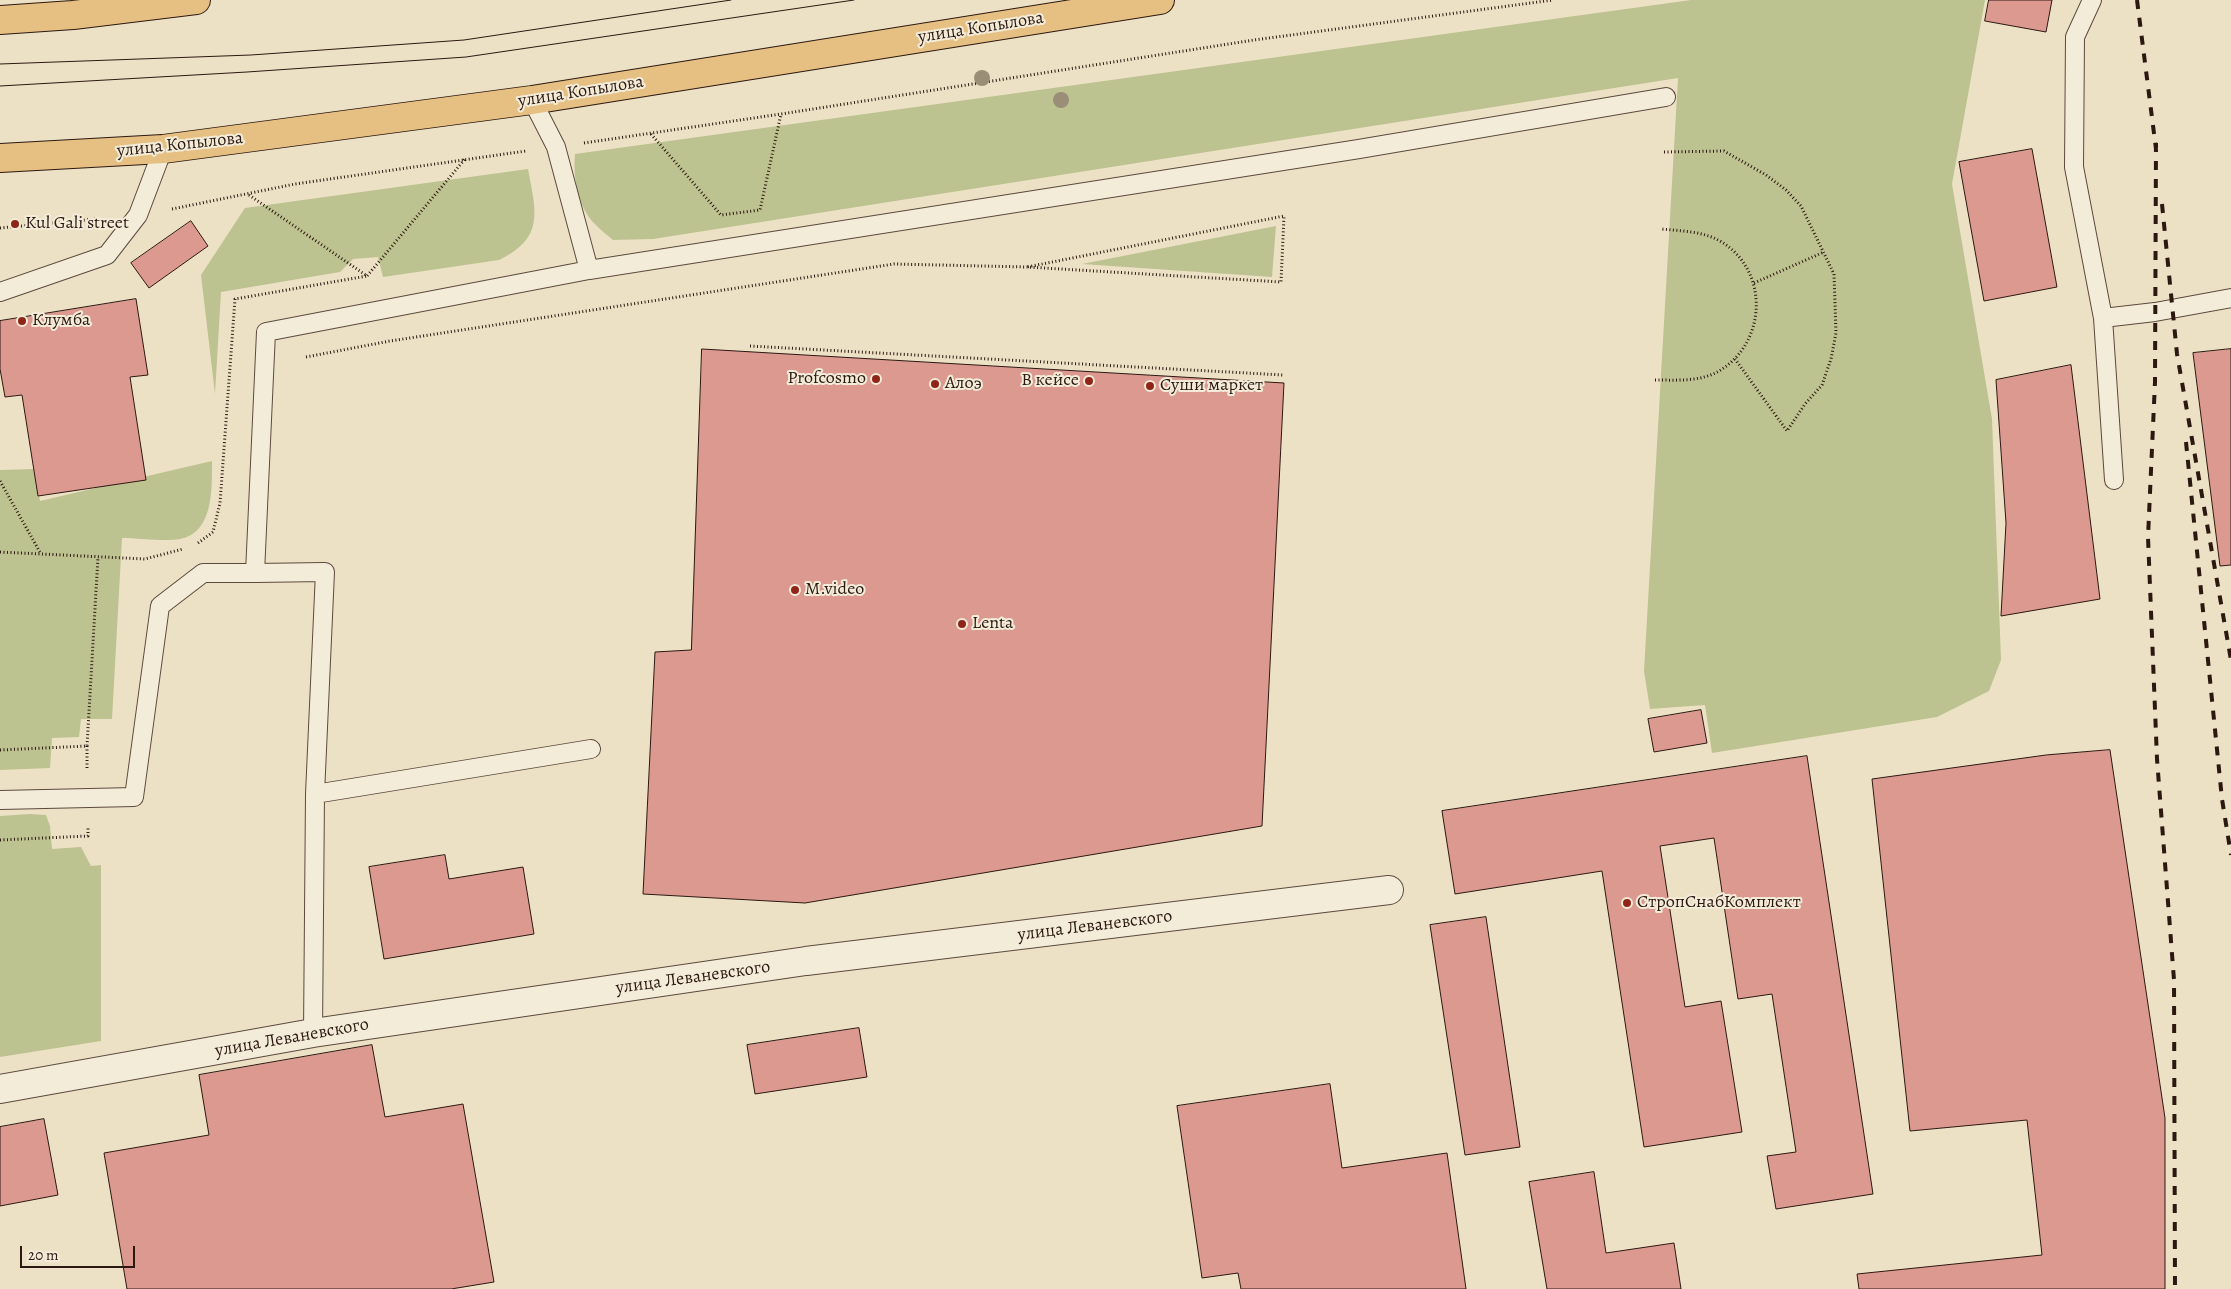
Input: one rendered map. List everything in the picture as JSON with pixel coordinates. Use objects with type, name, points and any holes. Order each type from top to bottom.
[{"type":"main road","points":[[0,20],[83,7],[196,0]]},
{"type":"main road","name":"улица Копылова","points":[[0,158],[163,149],[532,100],[1160,0]]},
{"type":"street","name":"улица Леваневского","points":[[0,1089],[312,1033],[806,961],[1389,890]]},
{"type":"lane","points":[[2092,0],[2075,38],[2074,167],[2103,318],[2114,480]]},
{"type":"lane","points":[[254,573],[266,332],[590,270],[1349,151],[1666,97]]},
{"type":"lane","points":[[532,100],[556,147],[590,270]]},
{"type":"lane","points":[[0,292],[107,255],[138,216],[163,149]]},
{"type":"lane","points":[[2103,318],[2156,312],[2231,298]]},
{"type":"lane","points":[[0,800],[134,797],[160,606],[203,573],[325,572],[315,794],[312,1033]]},
{"type":"lane","points":[[315,794],[591,749]]},
{"type":"path","points":[[0,228],[138,216],[295,184],[781,114],[1254,40],[1553,0]]},
{"type":"path","points":[[651,133],[721,215],[760,210],[781,114]]},
{"type":"path","points":[[1664,152],[1724,152],[1766,175],[1786,190],[1801,206],[1834,274],[1836,333],[1831,359],[1822,385],[1805,404],[1787,432],[1734,359]]},
{"type":"path","points":[[193,546],[213,532],[220,503],[235,299],[368,276],[465,159]]},
{"type":"path","points":[[248,194],[368,276]]},
{"type":"path","points":[[306,357],[390,341],[894,264],[1027,267],[1281,282],[1284,216],[1027,267]]},
{"type":"path","points":[[1655,380],[1700,378],[1718,371],[1734,359],[1747,344],[1755,325],[1757,305],[1754,283],[1747,268],[1736,253],[1721,242],[1705,234],[1661,229]]},
{"type":"path","points":[[1754,283],[1824,252]]},
{"type":"path","points":[[750,346],[1283,375]]},
{"type":"path","points":[[0,482],[41,554]]},
{"type":"path","points":[[0,552],[145,559],[184,549]]},
{"type":"path","points":[[0,750],[87,746],[98,557]]},
{"type":"green space","points":[[1691,0],[1985,0],[1952,184],[1992,419],[2001,660],[1989,691],[1937,717],[1712,753],[1705,705],[1650,709],[1644,671],[1678,78],[653,239],[613,240],[587,214],[577,189],[575,154]]},
{"type":"green space","points":[[528,169],[533,198],[534,222],[524,243],[514,252],[499,260],[383,277],[378,257],[353,259],[340,272],[221,292],[215,394],[201,275],[245,208]]},
{"type":"green space","points":[[1276,226],[1272,277],[1082,264]]},
{"type":"green space","points":[[212,461],[209,508],[199,528],[191,535],[174,540],[122,538],[112,719],[81,719],[79,737],[52,738],[50,768],[0,770],[0,470],[34,469],[40,501]]},
{"type":"green space","points":[[46,815],[50,826],[52,849],[81,847],[91,866],[101,865],[101,1041],[0,1057],[0,816]]},
{"type":"building","points":[[1989,0],[2052,0],[2046,32],[1985,21]]},
{"type":"building","points":[[2032,149],[2057,287],[1984,301],[1959,162]]},
{"type":"building","points":[[191,221],[208,246],[149,288],[131,263]]},
{"type":"building","points":[[136,299],[148,375],[130,377],[146,480],[38,496],[22,395],[5,397],[0,369],[0,321]]},
{"type":"building","points":[[702,349],[1284,383],[1262,826],[805,903],[643,894],[655,652],[691,650]]},
{"type":"building","points":[[2231,349],[2231,565],[2220,566],[2193,353]]},
{"type":"building","points":[[2071,365],[2100,599],[2001,616],[2006,523],[1996,380]]},
{"type":"building","points":[[1701,710],[1707,743],[1654,752],[1648,719]]},
{"type":"building","points":[[2110,750],[2165,1118],[2165,1289],[1859,1289],[1857,1274],[2042,1255],[2027,1120],[1910,1131],[1872,779],[2046,755]]},
{"type":"building","points":[[1807,756],[1873,1194],[1776,1209],[1767,1156],[1796,1152],[1772,994],[1738,999],[1714,838],[1660,846],[1685,1007],[1721,1001],[1742,1132],[1644,1147],[1602,871],[1455,894],[1442,811]]},
{"type":"building","points":[[445,855],[449,879],[523,867],[534,934],[384,959],[369,867]]},
{"type":"building","points":[[1486,917],[1520,1147],[1465,1155],[1430,925]]},
{"type":"building","points":[[859,1028],[867,1077],[755,1094],[747,1045]]},
{"type":"building","points":[[372,1045],[385,1117],[463,1104],[494,1282],[451,1289],[127,1289],[104,1153],[209,1135],[199,1075]]},
{"type":"building","points":[[1330,1084],[1342,1168],[1447,1153],[1466,1289],[1241,1289],[1238,1273],[1202,1278],[1177,1106]]},
{"type":"building","points":[[44,1119],[58,1195],[0,1206],[0,1127]]},
{"type":"building","points":[[1594,1172],[1606,1253],[1674,1243],[1681,1289],[1547,1289],[1529,1182]]},
{"type":"tram line","points":[[0,64],[251,55],[464,40],[731,0]]},
{"type":"tram line","points":[[0,86],[466,57],[854,0]]},
{"type":"railway","points":[[2137,0],[2156,149]]},
{"type":"railway","points":[[2156,143],[2155,382],[2148,537],[2157,759],[2174,980],[2175,1289]]},
{"type":"railway","points":[[2162,204],[2177,354],[2231,660]]},
{"type":"railway","points":[[2186,442],[2222,799],[2231,855]]},
{"type":"place","name":"Kul Gali street","points":[[15,224]]},
{"type":"place","name":"Клумба","points":[[22,321]]},
{"type":"place","name":"Profcosmo","points":[[876,379]]},
{"type":"place","name":"В кейсе","points":[[1089,381]]},
{"type":"place","name":"Алоэ","points":[[935,384]]},
{"type":"place","name":"Суши маркет","points":[[1150,386]]},
{"type":"place","name":"M.video","points":[[795,590]]},
{"type":"place","name":"Lenta","points":[[962,624]]},
{"type":"place","name":"СтропСнабКомплект","points":[[1627,903]]}]
